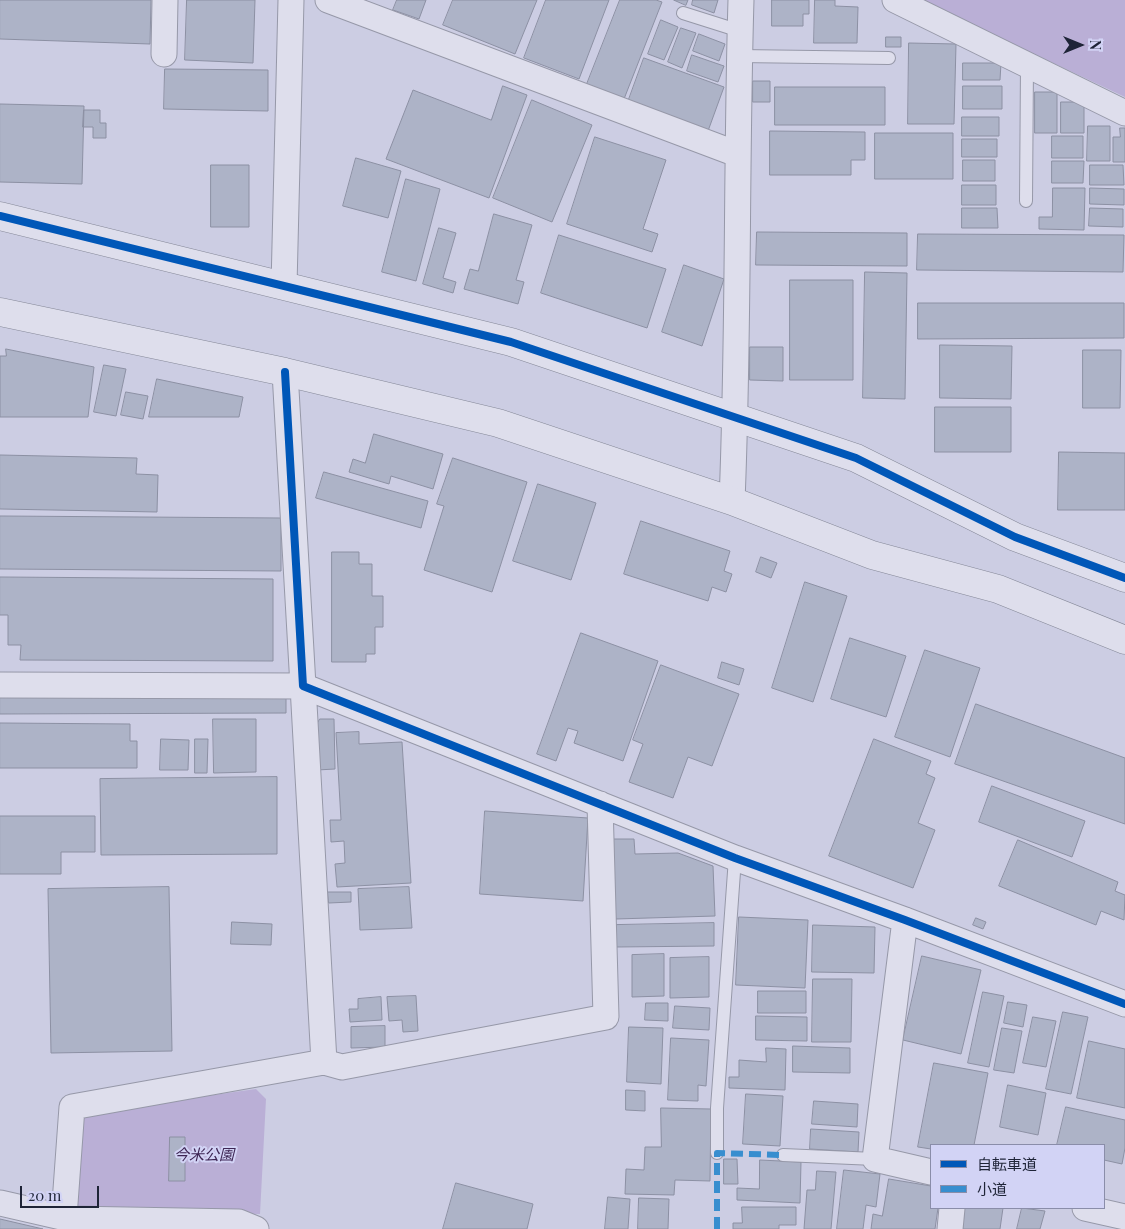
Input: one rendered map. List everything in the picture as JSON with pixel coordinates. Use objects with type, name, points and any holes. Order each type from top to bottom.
[{"type":"street","points":[[164,54],[165,0]]},
{"type":"street","points":[[284,286],[291,0]]},
{"type":"street","points":[[328,0],[737,154]]},
{"type":"street","points":[[732,500],[741,0]]},
{"type":"street","points":[[895,0],[1125,113]]},
{"type":"street","points":[[0,216],[511,342],[856,458],[1015,537],[1125,578]]},
{"type":"street","points":[[0,312],[285,372],[498,424],[732,500],[872,555],[998,589],[1125,640]]},
{"type":"street","points":[[285,372],[324,1062]]},
{"type":"street","points":[[0,685],[303,686],[735,858],[905,920],[1125,1004]]},
{"type":"street","points":[[64,1218],[72,1107],[324,1062],[342,1067],[606,1017],[600,804]]},
{"type":"street","points":[[905,920],[875,1159],[930,1172]]},
{"type":"street","points":[[0,1203],[64,1218],[240,1222],[256,1229]]},
{"type":"street","points":[[950,1229],[952,1209]]},
{"type":"street","points":[[1089,1209],[1125,1217]]},
{"type":"lane","points":[[683,13],[740,31]]},
{"type":"lane","points":[[740,56],[889,58]]},
{"type":"lane","points":[[1026,200],[1027,65]]},
{"type":"lane","points":[[717,1153],[717,1108],[735,858]]},
{"type":"lane","points":[[783,1155],[875,1159]]},
{"type":"green space","points":[[920,0],[1125,0],[1125,97]]},
{"type":"green space","name":"今米公園","points":[[256,1089],[266,1099],[260,1214],[83,1211],[75,1203],[84,1117]]},
{"type":"building","points":[[0,0],[151,0],[150,44],[0,39]]},
{"type":"building","points":[[187,0],[255,0],[253,63],[185,60]]},
{"type":"building","points":[[397,0],[426,0],[419,19],[393,10]]},
{"type":"building","points":[[453,0],[537,0],[515,54],[443,25]]},
{"type":"building","points":[[546,0],[609,0],[579,79],[524,58]]},
{"type":"building","points":[[620,0],[656,0],[662,2],[624,99],[587,84]]},
{"type":"building","points":[[674,0],[688,0],[686,5]]},
{"type":"building","points":[[693,0],[718,0],[714,13],[692,5]]},
{"type":"building","points":[[772,0],[809,0],[809,14],[803,14],[803,26],[772,26]]},
{"type":"building","points":[[815,0],[835,0],[835,6],[858,7],[857,43],[814,43]]},
{"type":"building","points":[[661,20],[678,27],[664,60],[648,54]]},
{"type":"building","points":[[681,28],[696,33],[682,68],[668,62]]},
{"type":"building","points":[[699,34],[725,44],[719,61],[693,51]]},
{"type":"building","points":[[886,37],[901,37],[901,47],[886,47]]},
{"type":"building","points":[[909,43],[956,44],[954,124],[908,124]]},
{"type":"building","points":[[692,55],[724,66],[718,82],[687,71]]},
{"type":"building","points":[[644,58],[724,87],[708,131],[628,102]]},
{"type":"building","points":[[963,63],[1001,63],[1000,80],[963,80]]},
{"type":"building","points":[[165,69],[268,70],[268,111],[164,109]]},
{"type":"building","points":[[753,81],[770,81],[770,102],[753,102]]},
{"type":"building","points":[[503,86],[527,95],[489,198],[386,159],[413,90],[491,120]]},
{"type":"building","points":[[963,86],[1002,86],[1002,109],[963,109]]},
{"type":"building","points":[[775,87],[885,87],[885,125],[775,125]]},
{"type":"building","points":[[1035,92],[1057,92],[1057,133],[1035,133]]},
{"type":"building","points":[[532,100],[592,125],[552,222],[493,198]]},
{"type":"building","points":[[1061,102],[1084,102],[1084,133],[1061,133]]},
{"type":"building","points":[[0,104],[84,106],[82,184],[0,182]]},
{"type":"building","points":[[84,110],[100,110],[100,123],[106,123],[106,138],[93,138],[93,127],[83,127]]},
{"type":"building","points":[[962,117],[999,117],[999,136],[962,136]]},
{"type":"building","points":[[1088,126],[1110,126],[1110,161],[1087,161]]},
{"type":"building","points":[[1120,128],[1125,128],[1125,162],[1113,162],[1113,137],[1120,137]]},
{"type":"building","points":[[770,131],[865,132],[865,160],[851,160],[851,175],[770,175]]},
{"type":"building","points":[[875,133],[953,133],[953,179],[875,179]]},
{"type":"building","points":[[1052,136],[1083,136],[1083,158],[1052,158]]},
{"type":"building","points":[[595,137],[666,160],[643,229],[658,234],[652,252],[567,224]]},
{"type":"building","points":[[962,139],[997,139],[997,157],[962,157]]},
{"type":"building","points":[[356,158],[401,171],[388,218],[343,206]]},
{"type":"building","points":[[963,160],[995,160],[995,181],[963,181]]},
{"type":"building","points":[[1052,161],[1084,161],[1083,183],[1052,183]]},
{"type":"building","points":[[211,165],[249,165],[249,227],[211,227]]},
{"type":"building","points":[[1090,165],[1123,165],[1124,185],[1090,185]]},
{"type":"building","points":[[406,179],[440,189],[416,281],[382,272]]},
{"type":"building","points":[[962,185],[996,185],[996,205],[962,205]]},
{"type":"building","points":[[1053,188],[1085,188],[1084,230],[1039,229],[1039,217],[1052,217]]},
{"type":"building","points":[[1090,188],[1124,189],[1124,205],[1090,204]]},
{"type":"building","points":[[962,208],[997,208],[998,228],[962,228]]},
{"type":"building","points":[[1090,208],[1123,209],[1123,227],[1089,226]]},
{"type":"building","points":[[494,214],[532,225],[516,280],[524,282],[518,304],[464,289],[470,269],[478,271]]},
{"type":"building","points":[[439,228],[456,233],[443,278],[456,282],[453,293],[423,284]]},
{"type":"building","points":[[757,232],[907,233],[907,266],[756,265]]},
{"type":"building","points":[[918,234],[1124,235],[1123,272],[917,270]]},
{"type":"building","points":[[559,235],[666,269],[647,328],[541,293]]},
{"type":"building","points":[[684,265],[724,279],[702,346],[662,332]]},
{"type":"building","points":[[865,272],[907,273],[905,399],[863,398]]},
{"type":"building","points":[[790,280],[853,280],[853,380],[790,380]]},
{"type":"building","points":[[918,303],[1124,303],[1124,338],[918,339]]},
{"type":"building","points":[[940,345],[1012,346],[1011,399],[940,398]]},
{"type":"building","points":[[750,347],[783,347],[783,381],[750,380]]},
{"type":"building","points":[[6,349],[94,367],[88,417],[0,417],[0,356],[6,356]]},
{"type":"building","points":[[1083,350],[1121,350],[1120,408],[1083,408]]},
{"type":"building","points":[[104,365],[126,369],[116,416],[94,412]]},
{"type":"building","points":[[157,379],[243,397],[239,417],[149,417]]},
{"type":"building","points":[[126,392],[148,396],[143,419],[121,415]]},
{"type":"building","points":[[935,407],[1011,407],[1011,452],[935,452]]},
{"type":"building","points":[[374,434],[443,454],[433,489],[391,476],[389,484],[349,472],[353,459],[365,463]]},
{"type":"building","points":[[1059,452],[1125,453],[1125,510],[1058,510]]},
{"type":"building","points":[[0,455],[137,458],[136,474],[158,475],[157,512],[0,509]]},
{"type":"building","points":[[453,458],[527,482],[492,592],[424,570],[444,506],[437,504]]},
{"type":"building","points":[[324,472],[428,501],[421,528],[316,498]]},
{"type":"building","points":[[538,484],[596,503],[571,580],[513,561]]},
{"type":"building","points":[[0,516],[281,518],[281,571],[0,569]]},
{"type":"building","points":[[641,521],[730,551],[724,571],[732,574],[726,592],[712,587],[708,601],[624,574]]},
{"type":"building","points":[[332,552],[359,552],[359,564],[372,564],[372,596],[383,596],[383,627],[375,627],[375,654],[366,654],[366,662],[332,662]]},
{"type":"building","points":[[761,557],[777,563],[771,578],[756,572]]},
{"type":"building","points":[[0,577],[273,579],[273,661],[20,660],[21,645],[8,645],[8,615],[0,615]]},
{"type":"building","points":[[805,582],[847,596],[813,702],[772,688]]},
{"type":"building","points":[[581,633],[658,661],[623,761],[574,743],[578,731],[568,728],[556,761],[537,754]]},
{"type":"building","points":[[850,638],[906,656],[886,717],[831,699]]},
{"type":"building","points":[[925,650],[980,668],[950,757],[895,737]]},
{"type":"building","points":[[722,662],[744,669],[739,685],[718,678]]},
{"type":"building","points":[[661,665],[739,694],[712,766],[688,757],[673,798],[629,782],[643,744],[633,740]]},
{"type":"building","points":[[0,690],[286,690],[286,713],[0,714]]},
{"type":"building","points":[[976,704],[1125,758],[1125,824],[955,764]]},
{"type":"building","points":[[213,719],[256,719],[256,772],[214,773]]},
{"type":"building","points":[[320,719],[334,719],[335,769],[317,770],[316,726]]},
{"type":"building","points":[[0,723],[130,724],[130,741],[137,741],[137,768],[0,768]]},
{"type":"building","points":[[359,732],[359,744],[402,742],[411,883],[337,887],[335,864],[345,863],[344,841],[331,842],[330,820],[341,820],[336,733]]},
{"type":"building","points":[[161,739],[189,740],[188,770],[160,770]]},
{"type":"building","points":[[195,739],[208,739],[207,773],[195,773]]},
{"type":"building","points":[[874,739],[931,761],[926,774],[935,778],[918,823],[935,830],[913,888],[829,856]]},
{"type":"building","points":[[277,777],[277,854],[101,855],[100,779]]},
{"type":"building","points":[[992,786],[1085,821],[1072,857],[979,822]]},
{"type":"building","points":[[485,811],[588,818],[583,901],[480,894]]},
{"type":"building","points":[[0,816],[95,816],[95,852],[61,852],[61,874],[0,874]]},
{"type":"building","points":[[613,839],[634,839],[635,854],[678,853],[713,866],[715,916],[616,919]]},
{"type":"building","points":[[1018,840],[1118,882],[1115,891],[1125,895],[1124,920],[1101,911],[1096,925],[999,886]]},
{"type":"building","points":[[169,887],[172,1051],[51,1053],[48,889]]},
{"type":"building","points":[[409,887],[412,928],[360,930],[358,889]]},
{"type":"building","points":[[328,892],[351,892],[351,902],[329,903]]},
{"type":"building","points":[[739,917],[808,920],[805,988],[736,985]]},
{"type":"building","points":[[976,918],[986,922],[983,929],[973,925]]},
{"type":"building","points":[[232,922],[272,924],[271,945],[231,944]]},
{"type":"building","points":[[714,923],[714,946],[616,947],[616,925]]},
{"type":"building","points":[[813,925],[875,927],[874,973],[812,972]]},
{"type":"building","points":[[664,954],[664,996],[632,997],[632,955]]},
{"type":"building","points":[[922,956],[981,970],[961,1054],[903,1040]]},
{"type":"building","points":[[709,957],[709,997],[670,998],[670,958]]},
{"type":"building","points":[[813,979],[852,979],[851,1042],[812,1042]]},
{"type":"building","points":[[758,991],[806,991],[806,1013],[758,1013]]},
{"type":"building","points":[[983,992],[1004,996],[989,1067],[968,1063]]},
{"type":"building","points":[[416,996],[418,1031],[403,1032],[402,1020],[389,1021],[387,997]]},
{"type":"building","points":[[381,997],[382,1020],[350,1022],[349,1009],[358,1009],[358,999]]},
{"type":"building","points":[[1008,1002],[1027,1005],[1023,1027],[1004,1023]]},
{"type":"building","points":[[646,1003],[668,1003],[668,1021],[645,1020]]},
{"type":"building","points":[[675,1006],[710,1008],[709,1030],[673,1028]]},
{"type":"building","points":[[1063,1012],[1088,1017],[1071,1094],[1046,1089]]},
{"type":"building","points":[[756,1016],[807,1017],[807,1041],[756,1040]]},
{"type":"building","points":[[1033,1017],[1056,1021],[1046,1067],[1023,1063]]},
{"type":"building","points":[[385,1026],[385,1047],[351,1048],[351,1027]]},
{"type":"building","points":[[629,1027],[663,1028],[661,1084],[627,1082]]},
{"type":"building","points":[[1002,1028],[1022,1031],[1014,1073],[994,1070]]},
{"type":"building","points":[[671,1038],[709,1040],[706,1086],[698,1085],[698,1101],[668,1100]]},
{"type":"building","points":[[1089,1041],[1125,1049],[1125,1108],[1077,1098]]},
{"type":"building","points":[[793,1046],[850,1048],[850,1073],[793,1072]]},
{"type":"building","points":[[766,1048],[786,1049],[785,1090],[729,1088],[729,1077],[739,1077],[739,1060],[766,1062]]},
{"type":"building","points":[[934,1063],[988,1073],[974,1144],[930,1144],[930,1149],[918,1147]]},
{"type":"building","points":[[1008,1085],[1046,1093],[1038,1135],[1000,1127]]},
{"type":"building","points":[[626,1090],[645,1091],[645,1111],[626,1110]]},
{"type":"building","points":[[746,1094],[783,1096],[780,1146],[743,1144]]},
{"type":"building","points":[[814,1101],[858,1104],[857,1127],[812,1124]]},
{"type":"building","points":[[1066,1107],[1125,1120],[1125,1148],[1122,1164],[1105,1160],[1105,1144],[1057,1144]]},
{"type":"building","points":[[661,1108],[711,1109],[710,1181],[675,1180],[674,1195],[625,1194],[626,1169],[644,1170],[645,1147],[661,1147]]},
{"type":"building","points":[[811,1129],[859,1132],[858,1152],[810,1149]]},
{"type":"building","points":[[170,1137],[185,1137],[185,1181],[169,1181]]},
{"type":"building","points":[[724,1159],[737,1159],[738,1184],[724,1184]]},
{"type":"building","points":[[760,1160],[801,1162],[800,1203],[737,1200],[737,1188],[759,1189]]},
{"type":"building","points":[[844,1170],[880,1174],[876,1207],[866,1205],[863,1229],[837,1229]]},
{"type":"building","points":[[817,1171],[836,1172],[831,1229],[804,1229],[807,1190],[815,1190]]},
{"type":"building","points":[[889,1179],[930,1186],[930,1209],[938,1209],[935,1229],[871,1229],[873,1214],[882,1216]]},
{"type":"building","points":[[456,1183],[533,1204],[527,1229],[443,1229]]},
{"type":"building","points":[[608,1197],[630,1199],[628,1229],[605,1229]]},
{"type":"building","points":[[639,1198],[669,1199],[668,1229],[638,1229]]},
{"type":"building","points":[[742,1207],[796,1207],[796,1225],[779,1225],[779,1229],[733,1229],[733,1223],[742,1223]]},
{"type":"building","points":[[965,1209],[1003,1209],[1000,1229],[963,1229]]},
{"type":"building","points":[[1022,1209],[1045,1211],[1040,1229],[1017,1229]]},
{"type":"building","points":[[0,1219],[43,1229],[0,1229]]},
{"type":"marked path","points":[[717,1229],[717,1153],[783,1155]]},
{"type":"cycle path","points":[[0,216],[511,342],[856,458],[1015,537],[1125,578]]},
{"type":"cycle path","points":[[285,372],[303,686],[735,858],[905,920],[1125,1004]]}]
